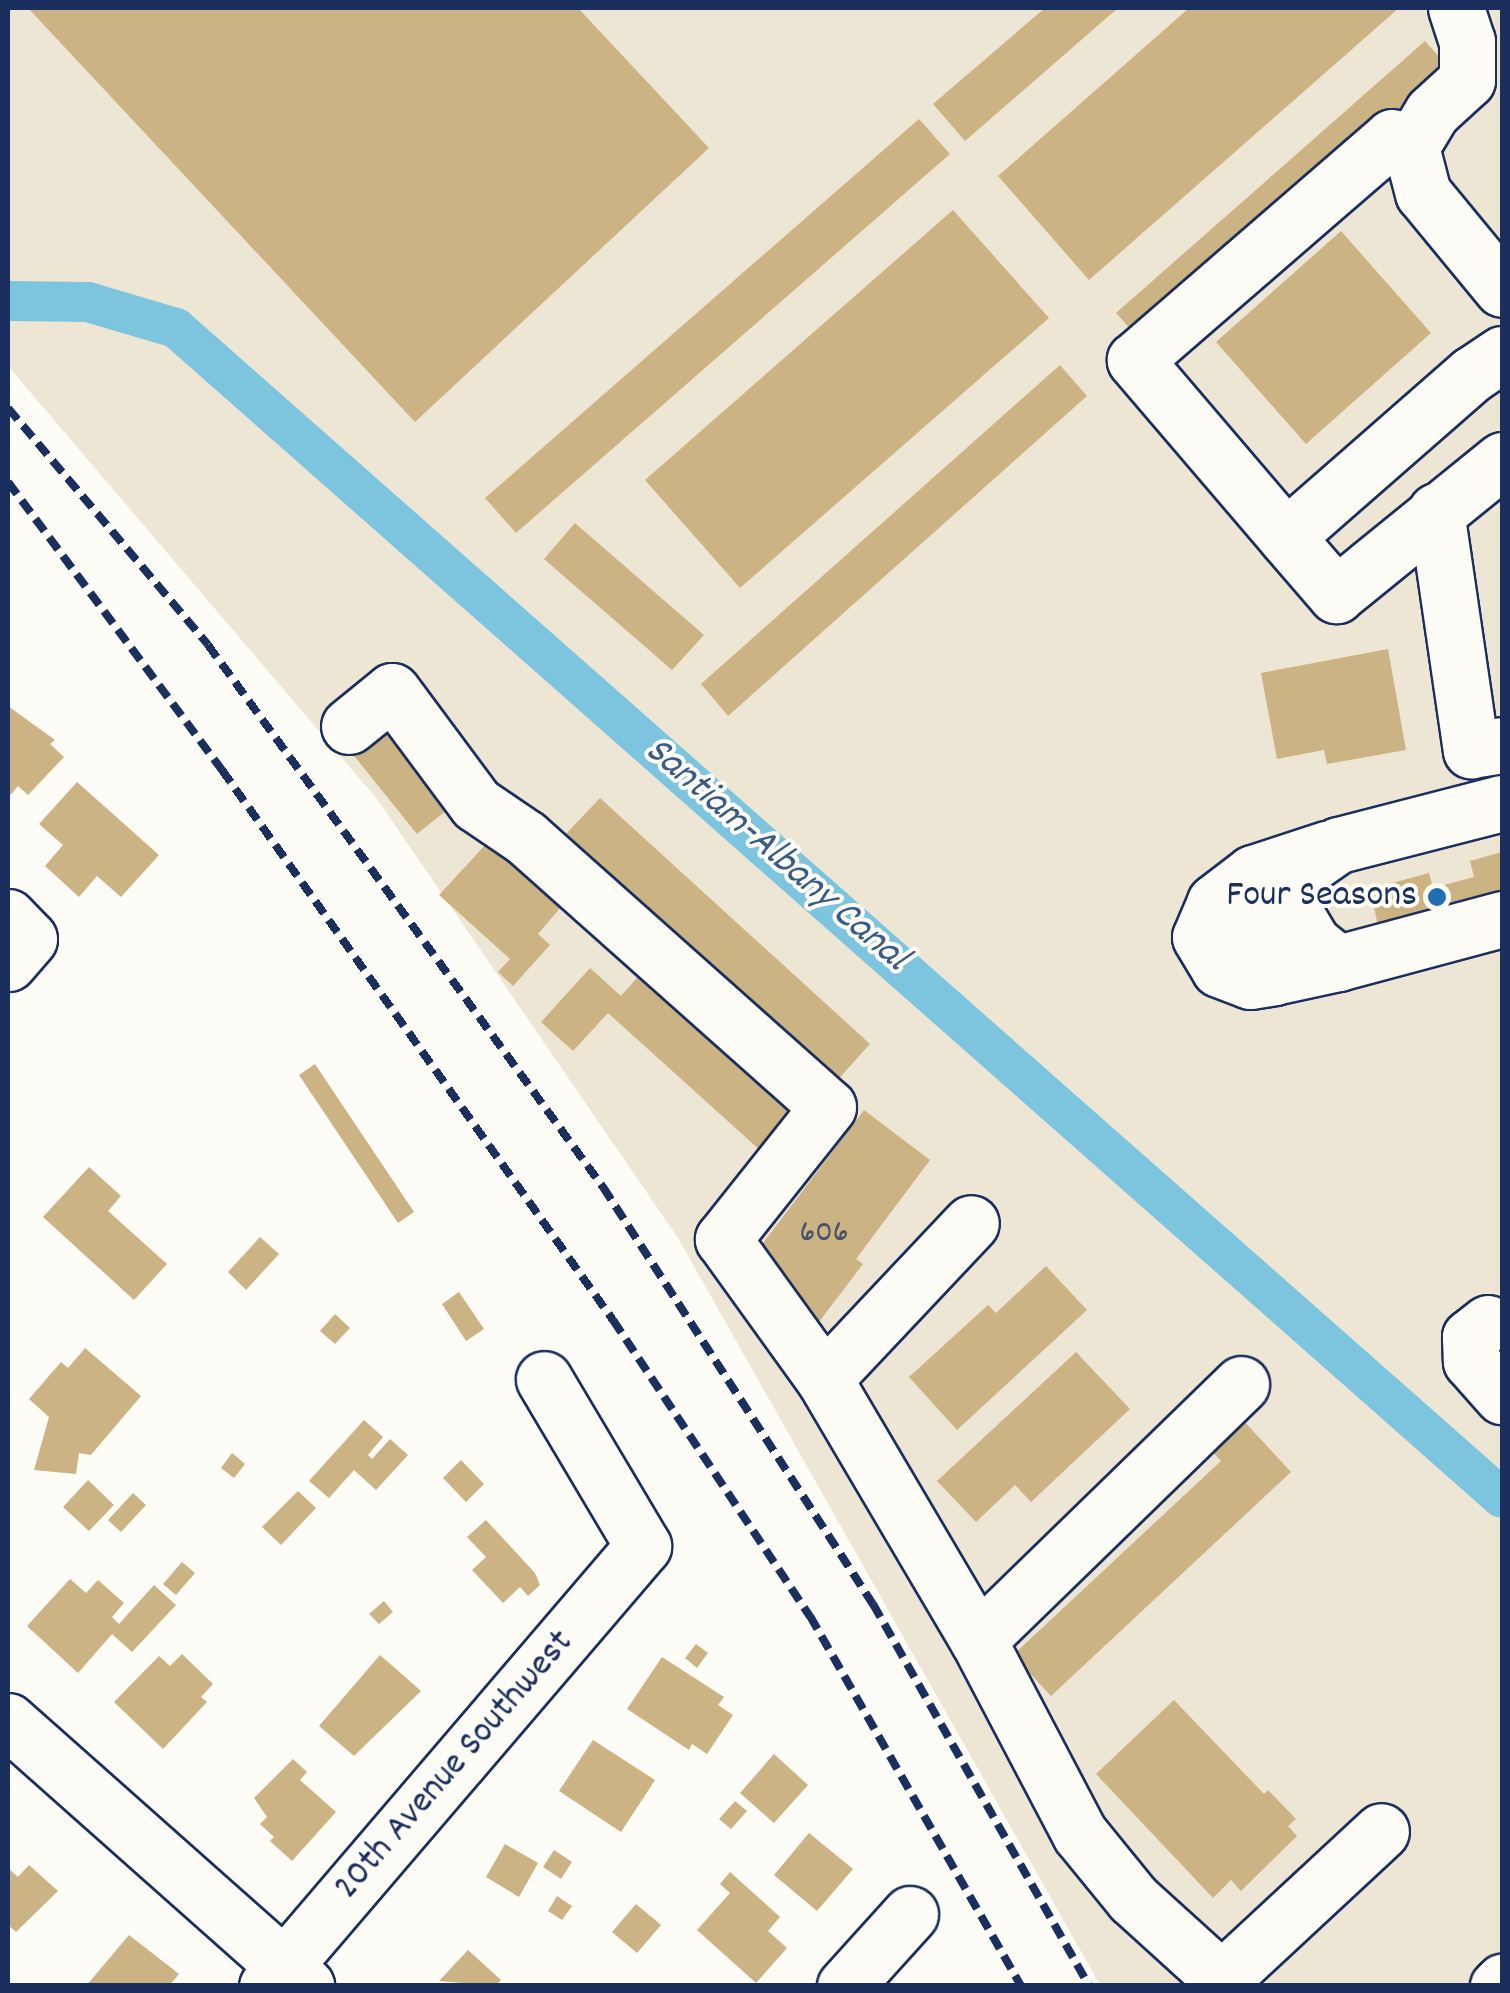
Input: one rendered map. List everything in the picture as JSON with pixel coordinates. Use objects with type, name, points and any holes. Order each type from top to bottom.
[{"type":"street","points":[[1473,15],[1468,80],[1432,112],[1411,147],[1422,193],[1502,289]]},
{"type":"street","points":[[1411,147],[1392,137],[1135,360],[1336,596],[1436,510],[1502,460]]},
{"type":"street","points":[[1286,537],[1472,374],[1502,354]]},
{"type":"street","points":[[1436,510],[1471,750],[1502,746]]},
{"type":"street","points":[[348,726],[392,690],[476,804],[526,838],[828,1106],[723,1239],[824,1379],[978,1640],[1091,1847],[1134,1899],[1226,1982],[1381,1832]]},
{"type":"street","points":[[1502,804],[1338,845],[1253,873],[1214,902],[1200,937],[1218,969],[1250,981],[1502,888]]},
{"type":"street","points":[[1308,961],[1292,887],[1309,865],[1338,845]]},
{"type":"street","points":[[8,917],[28,938],[8,963]]},
{"type":"street","points":[[1308,961],[1502,919]]},
{"type":"street","points":[[824,1379],[971,1223]]},
{"type":"street","points":[[1498,1332],[1470,1337],[1471,1360],[1502,1396]]},
{"type":"street","name":"20th Avenue Southwest","points":[[286,1979],[643,1546],[544,1379]]},
{"type":"street","points":[[978,1640],[1241,1384]]},
{"type":"street","points":[[8,1721],[286,1979]]},
{"type":"street","points":[[846,1986],[910,1914]]},
{"type":"shaded area","points":[[8,8],[1502,8],[1502,1985],[1100,1985],[678,1238],[377,799],[8,366]]},
{"type":"building","points":[[28,8],[578,8],[709,148],[415,422]]},
{"type":"building","points":[[1045,8],[1118,8],[965,141],[933,104]]},
{"type":"building","points":[[1189,8],[1399,8],[1089,280],[998,176]]},
{"type":"building","points":[[1425,41],[1451,70],[1142,342],[1116,313]]},
{"type":"building","points":[[919,119],[950,154],[516,533],[485,498]]},
{"type":"building","points":[[953,210],[1049,318],[740,588],[645,480]]},
{"type":"building","points":[[1341,231],[1431,333],[1306,444],[1216,342]]},
{"type":"building","points":[[1060,365],[1087,396],[728,716],[701,684]]},
{"type":"building","points":[[575,523],[704,635],[672,670],[544,559]]},
{"type":"building","points":[[1388,649],[1406,750],[1327,764],[1324,750],[1277,759],[1261,673]]},
{"type":"building","points":[[8,706],[55,740],[50,744],[64,757],[28,795],[18,786],[8,798]]},
{"type":"building","points":[[388,723],[453,805],[417,834],[351,752]]},
{"type":"building","points":[[77,782],[159,855],[121,897],[97,876],[79,897],[45,866],[63,845],[39,824]]},
{"type":"building","points":[[600,798],[870,1044],[833,1085],[562,838]]},
{"type":"building","points":[[489,841],[561,907],[538,934],[550,945],[513,986],[498,972],[510,959],[439,895]]},
{"type":"building","name":"Four Seasons","points":[[1502,852],[1502,911],[1382,944],[1370,889],[1429,873],[1433,888],[1474,877],[1470,861]]},
{"type":"building","points":[[590,968],[621,996],[643,971],[798,1111],[762,1152],[608,1013],[573,1051],[541,1022]]},
{"type":"building","points":[[315,1064],[414,1212],[398,1223],[299,1075]]},
{"type":"building","points":[[864,1110],[930,1160],[856,1259],[863,1264],[819,1322],[771,1286],[750,1260]]},
{"type":"building","points":[[89,1167],[121,1196],[108,1211],[167,1264],[134,1300],[43,1217]]},
{"type":"building","points":[[260,1237],[279,1254],[246,1290],[228,1272]]},
{"type":"building","points":[[1046,1266],[1087,1310],[957,1430],[909,1377],[988,1305],[996,1313]]},
{"type":"building","points":[[459,1292],[484,1329],[466,1341],[442,1304]]},
{"type":"building","points":[[335,1314],[350,1328],[335,1344],[320,1331]]},
{"type":"building","points":[[85,1348],[141,1396],[91,1455],[79,1453],[76,1474],[34,1470],[49,1417],[29,1399],[61,1362],[68,1368]]},
{"type":"building","points":[[1076,1352],[1130,1409],[1031,1502],[1015,1485],[976,1522],[937,1481]]},
{"type":"building","points":[[1240,1417],[1291,1472],[1051,1696],[1013,1655],[1221,1461],[1208,1447]]},
{"type":"building","points":[[364,1420],[383,1437],[368,1455],[372,1459],[390,1439],[408,1455],[376,1490],[354,1470],[329,1498],[309,1481]]},
{"type":"building","points":[[232,1453],[245,1464],[234,1478],[221,1468]]},
{"type":"building","points":[[461,1460],[484,1484],[466,1502],[443,1478]]},
{"type":"building","points":[[88,1480],[114,1505],[89,1531],[63,1507]]},
{"type":"building","points":[[298,1491],[316,1508],[281,1545],[262,1527]]},
{"type":"building","points":[[133,1493],[146,1505],[121,1532],[108,1520]]},
{"type":"building","points":[[486,1520],[535,1573],[540,1585],[528,1596],[520,1587],[503,1603],[472,1570],[486,1557],[467,1537]]},
{"type":"building","points":[[182,1562],[195,1573],[176,1595],[163,1584]]},
{"type":"building","points":[[70,1579],[86,1593],[98,1580],[124,1603],[112,1617],[119,1624],[154,1585],[176,1605],[132,1652],[112,1634],[78,1673],[27,1626]]},
{"type":"building","points":[[384,1601],[393,1612],[379,1624],[369,1614]]},
{"type":"building","points":[[696,1644],[708,1653],[697,1668],[685,1658]]},
{"type":"building","points":[[182,1654],[213,1684],[201,1697],[207,1702],[163,1749],[114,1702],[159,1656],[170,1666]]},
{"type":"building","points":[[380,1655],[421,1691],[354,1756],[319,1726]]},
{"type":"building","points":[[662,1657],[724,1697],[718,1705],[733,1715],[707,1754],[692,1744],[689,1750],[627,1709]]},
{"type":"building","points":[[1174,1700],[1264,1794],[1268,1790],[1296,1819],[1288,1826],[1297,1836],[1241,1891],[1231,1880],[1213,1898],[1096,1774]]},
{"type":"building","points":[[593,1740],[655,1780],[621,1832],[559,1791]]},
{"type":"building","points":[[774,1754],[808,1785],[774,1823],[740,1793]]},
{"type":"building","points":[[293,1759],[307,1772],[300,1780],[336,1812],[292,1861],[270,1841],[274,1837],[260,1824],[267,1817],[254,1798]]},
{"type":"building","points":[[735,1801],[747,1811],[731,1829],[719,1819]]},
{"type":"building","points":[[809,1833],[853,1869],[817,1911],[774,1875]]},
{"type":"building","points":[[505,1844],[538,1863],[519,1897],[486,1877]]},
{"type":"building","points":[[554,1850],[572,1862],[561,1879],[543,1867]]},
{"type":"building","points":[[29,1865],[58,1891],[16,1932],[8,1925],[8,1868],[18,1877]]},
{"type":"building","points":[[730,1872],[780,1917],[768,1931],[787,1948],[756,1983],[697,1930],[730,1893],[720,1884]]},
{"type":"building","points":[[557,1896],[572,1906],[562,1920],[548,1911]]},
{"type":"building","points":[[636,1904],[661,1925],[637,1953],[612,1932]]},
{"type":"building","points":[[129,1935],[179,1974],[169,1986],[86,1986]]},
{"type":"building","points":[[468,1950],[501,1980],[496,1986],[439,1981]]},
{"type":"waterway","name":"Santiam-Albany Canal","points":[[8,301],[88,302],[176,328],[1502,1498]]},
{"type":"railway","points":[[8,408],[208,645],[603,1187],[873,1604],[1089,1986]]},
{"type":"railway","points":[[8,482],[222,770],[613,1320],[810,1616],[1021,1986]]},
{"type":"place","name":"Four Seasons","points":[[1437,897]]}]
